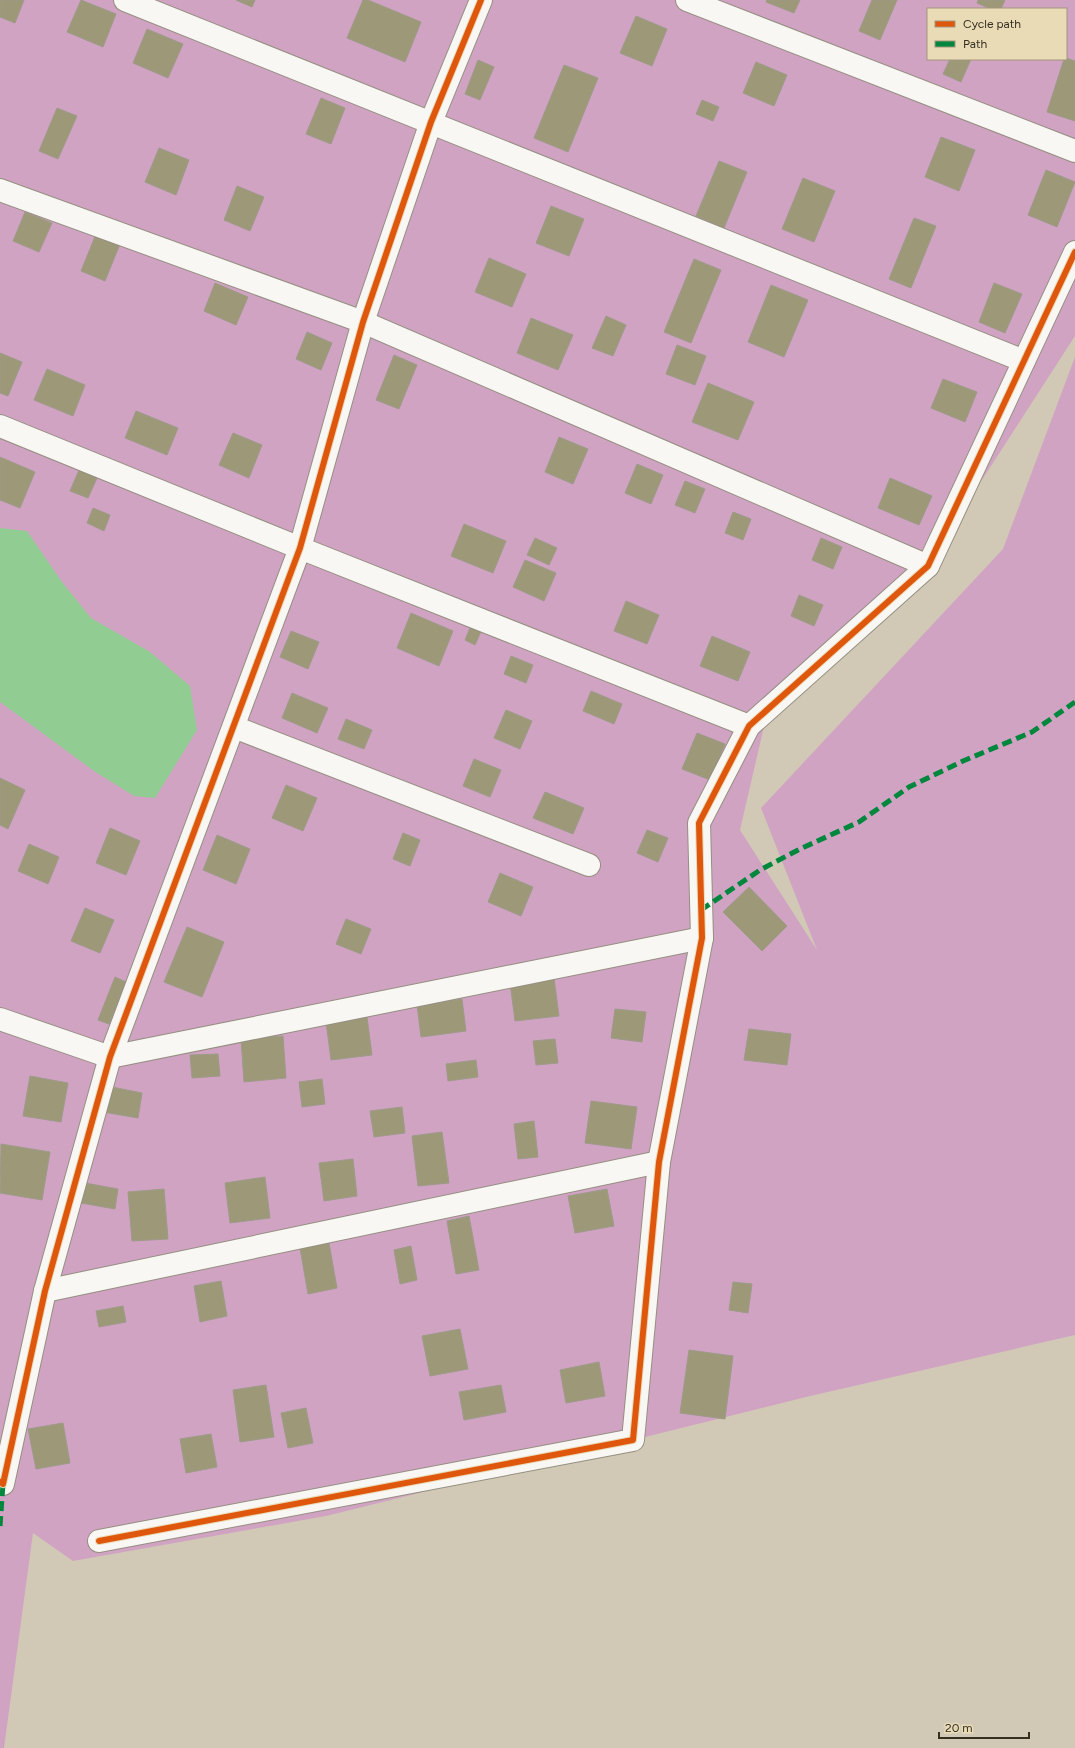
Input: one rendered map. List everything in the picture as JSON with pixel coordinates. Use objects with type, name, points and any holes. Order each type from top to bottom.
[{"type":"street","points":[[125,0],[1024,360]]},
{"type":"street","points":[[0,1482],[3,1484],[46,1291],[110,1057],[300,548],[363,322],[430,122],[481,0]]},
{"type":"street","points":[[688,0],[1075,150]]},
{"type":"street","points":[[0,190],[363,322],[928,566]]},
{"type":"street","points":[[99,1541],[633,1440],[659,1162],[702,938],[699,824],[749,726],[928,566],[1075,252]]},
{"type":"street","points":[[0,426],[300,548],[749,726]]},
{"type":"street","points":[[234,727],[589,865]]},
{"type":"street","points":[[0,1019],[110,1057],[702,938]]},
{"type":"street","points":[[46,1291],[659,1162]]},
{"type":"shaded area","points":[[0,0],[1075,0],[1075,336],[936,551],[765,722],[740,830],[817,950],[761,808],[1003,549],[1075,357],[1075,1335],[806,1397],[326,1516],[73,1561],[33,1533],[4,1748],[0,1748]]},
{"type":"shaded area","points":[[0,528],[27,531],[62,582],[91,618],[150,652],[190,686],[197,730],[155,798],[134,796],[94,771],[0,702]]},
{"type":"building","points":[[0,0],[24,0],[15,23],[0,17]]},
{"type":"building","points":[[81,0],[116,14],[103,47],[67,32]]},
{"type":"building","points":[[236,0],[255,0],[252,7]]},
{"type":"building","points":[[363,0],[368,0],[421,22],[405,62],[347,38]]},
{"type":"building","points":[[767,0],[800,0],[794,13],[766,2]]},
{"type":"building","points":[[872,0],[897,0],[880,40],[859,31]]},
{"type":"building","points":[[978,0],[1005,0],[1001,8],[989,8],[977,3]]},
{"type":"building","points":[[636,16],[667,29],[652,66],[620,53]]},
{"type":"building","points":[[147,29],[183,44],[168,78],[133,63]]},
{"type":"building","points":[[1067,58],[1075,61],[1075,121],[1047,112],[1064,60],[1067,60]]},
{"type":"building","points":[[478,60],[494,67],[480,100],[465,94]]},
{"type":"building","points":[[950,60],[971,60],[961,82],[943,74]]},
{"type":"building","points":[[756,62],[787,75],[774,106],[743,93]]},
{"type":"building","points":[[564,65],[598,78],[568,152],[534,138]]},
{"type":"building","points":[[321,98],[345,108],[331,144],[306,134]]},
{"type":"building","points":[[702,100],[719,107],[713,121],[696,114]]},
{"type":"building","points":[[57,108],[77,116],[58,159],[39,151]]},
{"type":"building","points":[[941,137],[975,150],[959,191],[925,177]]},
{"type":"building","points":[[159,148],[189,160],[176,195],[145,182]]},
{"type":"building","points":[[719,161],[747,172],[724,228],[696,216]]},
{"type":"building","points":[[1046,170],[1075,182],[1057,227],[1028,215]]},
{"type":"building","points":[[803,178],[835,191],[814,242],[782,229]]},
{"type":"building","points":[[237,186],[264,197],[250,231],[224,220]]},
{"type":"building","points":[[551,206],[584,219],[569,256],[536,243]]},
{"type":"building","points":[[25,212],[52,223],[39,252],[13,241]]},
{"type":"building","points":[[914,218],[936,226],[911,288],[889,279]]},
{"type":"building","points":[[96,234],[120,244],[105,281],[81,271]]},
{"type":"building","points":[[489,258],[526,274],[512,307],[475,292]]},
{"type":"building","points":[[694,259],[721,270],[691,343],[664,332]]},
{"type":"building","points":[[215,283],[248,297],[236,325],[204,311]]},
{"type":"building","points":[[994,283],[1022,294],[1005,333],[979,322]]},
{"type":"building","points":[[771,285],[808,300],[784,357],[748,342]]},
{"type":"building","points":[[606,316],[626,325],[613,356],[592,348]]},
{"type":"building","points":[[531,318],[573,335],[558,370],[517,353]]},
{"type":"building","points":[[307,332],[332,343],[321,370],[296,359]]},
{"type":"building","points":[[677,345],[706,356],[695,385],[666,374]]},
{"type":"building","points":[[0,353],[22,362],[8,396],[0,393]]},
{"type":"building","points":[[394,355],[417,365],[399,409],[376,400]]},
{"type":"building","points":[[47,369],[85,385],[73,416],[34,400]]},
{"type":"building","points":[[943,379],[977,392],[965,422],[931,408]]},
{"type":"building","points":[[708,383],[754,402],[738,440],[692,422]]},
{"type":"building","points":[[136,411],[178,428],[167,455],[125,438]]},
{"type":"building","points":[[233,433],[262,445],[249,478],[219,465]]},
{"type":"building","points":[[559,437],[588,449],[573,484],[545,472]]},
{"type":"building","points":[[0,457],[35,472],[20,508],[0,500]]},
{"type":"building","points":[[637,464],[663,475],[651,504],[625,493]]},
{"type":"building","points":[[79,470],[97,478],[88,498],[70,491]]},
{"type":"building","points":[[890,478],[932,496],[919,525],[878,508]]},
{"type":"building","points":[[685,481],[705,489],[695,513],[675,505]]},
{"type":"building","points":[[93,508],[110,515],[104,531],[87,523]]},
{"type":"building","points":[[733,512],[751,519],[743,540],[725,533]]},
{"type":"building","points":[[464,524],[506,541],[493,573],[451,556]]},
{"type":"building","points":[[535,538],[557,548],[549,565],[527,555]]},
{"type":"building","points":[[821,538],[842,547],[833,569],[812,560]]},
{"type":"building","points":[[525,560],[556,573],[544,601],[513,587]]},
{"type":"building","points":[[799,595],[823,605],[814,626],[791,616]]},
{"type":"building","points":[[626,601],[659,615],[647,644],[614,631]]},
{"type":"building","points":[[411,613],[453,631],[439,666],[397,648]]},
{"type":"building","points":[[472,623],[483,627],[475,645],[465,640]]},
{"type":"building","points":[[291,631],[319,642],[308,669],[280,657]]},
{"type":"building","points":[[712,636],[750,652],[738,681],[700,666]]},
{"type":"building","points":[[511,656],[533,665],[526,683],[504,674]]},
{"type":"building","points":[[591,691],[622,704],[614,724],[583,711]]},
{"type":"building","points":[[292,693],[328,708],[317,733],[282,718]]},
{"type":"building","points":[[506,710],[532,721],[520,749],[494,738]]},
{"type":"building","points":[[346,719],[372,730],[364,749],[338,739]]},
{"type":"building","points":[[697,733],[725,744],[710,780],[682,769]]},
{"type":"building","points":[[474,759],[501,770],[490,797],[463,786]]},
{"type":"building","points":[[0,778],[25,790],[8,829],[0,825]]},
{"type":"building","points":[[286,785],[317,798],[303,831],[272,818]]},
{"type":"building","points":[[545,792],[584,808],[573,834],[533,818]]},
{"type":"building","points":[[110,828],[140,841],[126,875],[96,863]]},
{"type":"building","points":[[647,830],[668,838],[658,862],[637,853]]},
{"type":"building","points":[[403,833],[420,840],[410,866],[393,859]]},
{"type":"building","points":[[217,835],[250,849],[236,884],[203,870]]},
{"type":"building","points":[[29,844],[59,857],[48,884],[18,871]]},
{"type":"building","points":[[500,873],[533,887],[521,916],[488,902]]},
{"type":"building","points":[[749,887],[787,926],[762,951],[723,912]]},
{"type":"building","points":[[85,908],[114,920],[100,953],[71,941]]},
{"type":"building","points":[[346,919],[371,929],[361,954],[336,944]]},
{"type":"building","points":[[187,927],[224,942],[202,997],[164,982]]},
{"type":"building","points":[[115,977],[126,982],[109,1024],[98,1020]]},
{"type":"building","points":[[554,978],[559,1016],[515,1021],[510,983]]},
{"type":"building","points":[[462,999],[466,1031],[421,1037],[417,1005]]},
{"type":"building","points":[[615,1009],[646,1012],[642,1042],[611,1038]]},
{"type":"building","points":[[367,1017],[372,1055],[331,1060],[326,1022]]},
{"type":"building","points":[[749,1029],[791,1034],[787,1065],[744,1060]]},
{"type":"building","points":[[283,1036],[286,1078],[244,1082],[241,1039]]},
{"type":"building","points":[[555,1039],[558,1063],[536,1065],[533,1041]]},
{"type":"building","points":[[218,1054],[220,1076],[192,1078],[190,1055]]},
{"type":"building","points":[[476,1060],[478,1077],[448,1081],[446,1064]]},
{"type":"building","points":[[30,1076],[68,1083],[61,1122],[23,1116]]},
{"type":"building","points":[[322,1079],[325,1104],[302,1107],[299,1082]]},
{"type":"building","points":[[107,1086],[142,1093],[138,1118],[103,1112]]},
{"type":"building","points":[[591,1101],[637,1107],[631,1149],[585,1143]]},
{"type":"building","points":[[402,1107],[405,1133],[374,1137],[370,1111]]},
{"type":"building","points":[[534,1121],[538,1157],[518,1159],[514,1124]]},
{"type":"building","points":[[442,1132],[449,1183],[418,1186],[412,1136]]},
{"type":"building","points":[[1,1144],[50,1152],[42,1200],[0,1193]]},
{"type":"building","points":[[353,1159],[357,1196],[324,1201],[319,1163]]},
{"type":"building","points":[[265,1177],[270,1218],[230,1223],[225,1183]]},
{"type":"building","points":[[85,1183],[118,1189],[115,1209],[81,1203]]},
{"type":"building","points":[[164,1189],[168,1239],[132,1241],[128,1192]]},
{"type":"building","points":[[607,1189],[614,1226],[575,1233],[568,1196]]},
{"type":"building","points":[[469,1216],[479,1270],[456,1274],[447,1221]]},
{"type":"building","points":[[329,1243],[337,1288],[308,1294],[300,1248]]},
{"type":"building","points":[[411,1246],[417,1280],[400,1284],[394,1250]]},
{"type":"building","points":[[221,1281],[227,1316],[200,1322],[194,1286]]},
{"type":"building","points":[[733,1282],[752,1284],[748,1313],[729,1310]]},
{"type":"building","points":[[123,1306],[126,1322],[99,1327],[96,1311]]},
{"type":"building","points":[[460,1329],[468,1369],[430,1376],[422,1336]]},
{"type":"building","points":[[689,1350],[733,1356],[725,1419],[680,1413]]},
{"type":"building","points":[[599,1362],[605,1396],[566,1403],[560,1370]]},
{"type":"building","points":[[266,1385],[274,1437],[240,1442],[233,1390]]},
{"type":"building","points":[[501,1385],[506,1412],[464,1420],[459,1392]]},
{"type":"building","points":[[306,1408],[313,1443],[288,1448],[281,1413]]},
{"type":"building","points":[[63,1423],[70,1463],[36,1469],[28,1429]]},
{"type":"building","points":[[211,1434],[217,1467],[186,1473],[180,1439]]},
{"type":"marked path","points":[[701,910],[760,870],[800,849],[859,822],[909,787],[963,761],[1032,732],[1075,702]]},
{"type":"marked path","points":[[0,1526],[3,1484]]},
{"type":"cycle path","points":[[0,1482],[3,1484],[45,1291],[110,1057],[300,548],[363,322],[431,122],[481,0]]},
{"type":"cycle path","points":[[99,1541],[633,1440],[659,1162],[702,938],[699,823],[749,726],[928,566],[1075,252]]}]
